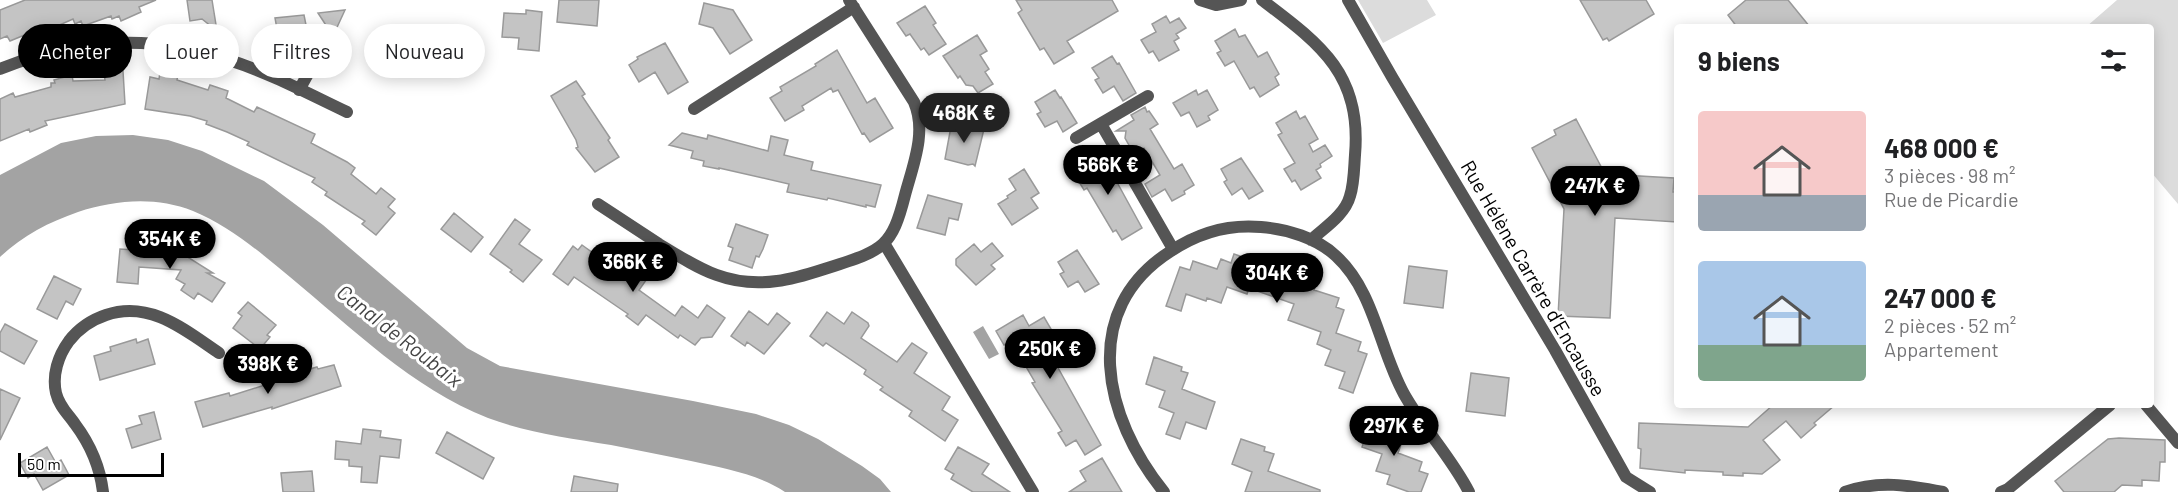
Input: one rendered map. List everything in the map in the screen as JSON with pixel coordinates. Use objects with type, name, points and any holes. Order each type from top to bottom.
[{"type":"street","points":[[1200,0],[1216,5],[1241,0]]},
{"type":"street","points":[[1262,0],[1312,39],[1332,61],[1348,91],[1356,118],[1356,143],[1350,198],[1341,213],[1311,240]]},
{"type":"street","name":"Rue Hélène Carrère d’Encausse","points":[[1348,0],[1555,350],[1626,477],[1650,492]]},
{"type":"street","points":[[598,204],[699,269],[727,279],[744,282],[775,282],[794,278],[864,256],[891,236],[899,221],[919,141],[919,120],[914,102],[851,4],[694,109]]},
{"type":"street","points":[[0,69],[35,55],[101,43],[177,47],[217,56],[347,112]]},
{"type":"street","points":[[299,90],[306,78]]},
{"type":"street","points":[[1076,138],[1148,96]]},
{"type":"street","points":[[1101,124],[1173,249]]},
{"type":"street","points":[[1164,492],[1140,459],[1123,422],[1112,387],[1109,355],[1112,330],[1120,304],[1128,291],[1137,278],[1159,258],[1211,231],[1239,226],[1269,228],[1311,240],[1336,256],[1356,281],[1367,300],[1381,343],[1404,393],[1470,492]]},
{"type":"street","points":[[884,243],[1033,492]]},
{"type":"street","points":[[103,492],[99,469],[91,450],[63,409],[57,396],[56,370],[62,353],[71,339],[85,325],[101,317],[137,311],[154,314],[173,322],[219,353]]},
{"type":"street","points":[[2001,492],[2008,489],[2106,408]]},
{"type":"street","points":[[2149,408],[2178,443]]},
{"type":"street","points":[[1845,492],[1864,485],[1911,485],[1943,492]]},
{"type":"shaded area","points":[[1358,0],[1427,0],[1436,15],[1383,43]]},
{"type":"shaded area","points":[[2117,0],[2178,0],[2178,204],[2154,176],[2154,24],[2089,24]]},
{"type":"water","name":"Canal de Roubaix","points":[[133,135],[168,140],[202,151],[264,181],[323,225],[467,348],[500,366],[756,414],[789,425],[818,439],[880,479],[891,492],[785,492],[752,476],[728,469],[533,431],[488,418],[460,405],[408,374],[244,240],[206,217],[179,206],[135,201],[92,208],[36,230],[0,257],[0,175],[61,143],[96,136]]},
{"type":"water","points":[[983,326],[999,354],[989,359],[973,332]]},
{"type":"building","points":[[25,0],[156,0],[139,7],[141,12],[121,21],[119,16],[112,19],[111,16],[89,24],[82,24],[81,21],[75,24],[73,19],[62,24],[18,24],[18,38],[10,41],[7,36],[0,39],[0,10]]},
{"type":"building","points":[[187,0],[212,0],[216,24],[208,24],[202,19],[190,21]]},
{"type":"building","points":[[559,0],[599,0],[597,26],[557,22]]},
{"type":"building","points":[[1016,0],[1112,0],[1118,11],[1067,41],[1074,52],[1054,64],[1044,48],[1040,50],[1018,13],[1022,10]]},
{"type":"building","points":[[1580,0],[1646,0],[1654,14],[1609,41],[1607,38],[1603,40]]},
{"type":"building","points":[[1746,0],[1788,0],[1808,24],[1735,24],[1728,15]]},
{"type":"building","points":[[704,3],[733,10],[752,40],[730,54],[713,28],[699,24]]},
{"type":"building","points":[[925,6],[936,23],[933,25],[946,44],[929,55],[924,48],[921,50],[910,34],[906,36],[897,23]]},
{"type":"building","points":[[345,10],[339,24],[325,24],[318,13]]},
{"type":"building","points":[[526,10],[542,12],[539,51],[518,49],[519,38],[502,37],[504,13],[526,14]]},
{"type":"building","points":[[304,15],[306,24],[276,24],[275,18]]},
{"type":"building","points":[[1166,16],[1170,23],[1179,18],[1186,28],[1176,34],[1179,38],[1174,41],[1179,50],[1159,61],[1153,51],[1149,53],[1141,40],[1156,32],[1152,24]]},
{"type":"building","points":[[1235,29],[1239,37],[1245,35],[1258,57],[1267,52],[1279,74],[1275,77],[1279,85],[1260,97],[1254,87],[1250,89],[1234,61],[1225,66],[1217,53],[1221,51],[1215,41]]},
{"type":"building","points":[[977,35],[987,51],[980,55],[989,69],[985,72],[993,84],[978,93],[973,86],[966,85],[960,76],[958,78],[943,56]]},
{"type":"building","points":[[665,43],[688,82],[668,94],[655,72],[639,82],[629,65],[638,59],[637,57]]},
{"type":"building","points":[[837,50],[867,103],[875,98],[893,128],[870,142],[864,133],[862,134],[838,90],[833,92],[831,88],[802,106],[804,110],[785,121],[770,98],[782,91],[780,87],[816,66],[815,64]]},
{"type":"building","points":[[1112,56],[1117,64],[1119,63],[1136,93],[1123,101],[1114,86],[1103,93],[1095,80],[1099,78],[1092,68]]},
{"type":"building","points":[[61,78],[72,78],[73,81],[105,80],[105,78],[123,78],[125,104],[45,121],[47,125],[30,132],[29,129],[0,141],[0,99],[13,93],[15,97],[51,87],[51,83],[55,83],[54,80]]},
{"type":"building","points":[[150,78],[177,78],[177,80],[208,90],[210,85],[228,91],[226,98],[254,112],[257,107],[315,134],[311,143],[355,168],[351,174],[376,194],[381,188],[395,199],[388,207],[395,213],[376,235],[362,224],[365,221],[325,195],[327,192],[312,182],[315,178],[247,145],[249,142],[206,124],[207,121],[145,109]]},
{"type":"building","points":[[576,81],[585,94],[582,96],[610,138],[608,140],[619,157],[595,172],[576,148],[578,147],[576,140],[551,96]]},
{"type":"building","points":[[1055,90],[1077,123],[1063,132],[1057,121],[1045,127],[1037,114],[1041,112],[1035,102]]},
{"type":"building","points":[[1196,90],[1198,95],[1207,90],[1218,110],[1208,116],[1210,120],[1197,127],[1189,112],[1181,116],[1173,103]]},
{"type":"building","points":[[1145,107],[1158,124],[1150,129],[1174,169],[1182,164],[1194,185],[1184,191],[1185,194],[1172,201],[1165,189],[1152,197],[1145,184],[1160,175],[1144,148],[1134,154],[1125,138],[1126,131],[1116,131],[1134,120],[1131,115]]},
{"type":"building","points":[[1296,111],[1300,119],[1305,116],[1318,139],[1309,144],[1313,152],[1325,145],[1332,156],[1320,164],[1321,167],[1316,170],[1321,178],[1301,190],[1295,180],[1292,182],[1284,169],[1295,163],[1278,135],[1282,133],[1276,123]]},
{"type":"building","points":[[1576,119],[1605,174],[1674,178],[1674,222],[1615,218],[1610,318],[1558,316],[1564,209],[1532,148],[1556,135],[1554,130]]},
{"type":"building","points":[[952,121],[984,129],[975,166],[945,159]]},
{"type":"building","points":[[682,133],[707,139],[708,135],[768,151],[771,136],[788,140],[784,155],[813,162],[811,170],[881,185],[875,207],[787,192],[789,184],[703,166],[704,161],[691,158],[693,151],[669,145]]},
{"type":"building","points":[[1101,153],[1142,228],[1122,240],[1116,230],[1113,232],[1087,188],[1084,190],[1076,177],[1079,175],[1076,169]]},
{"type":"building","points":[[1241,158],[1263,191],[1249,199],[1242,188],[1232,195],[1224,182],[1227,180],[1221,169]]},
{"type":"building","points":[[1024,169],[1039,193],[1031,198],[1038,208],[1012,225],[998,204],[1016,190],[1009,179]]},
{"type":"building","points":[[928,195],[962,204],[958,220],[949,218],[945,235],[917,228]]},
{"type":"building","points":[[454,213],[483,237],[471,252],[441,229]]},
{"type":"building","points":[[515,219],[530,230],[519,244],[542,260],[523,282],[510,272],[512,270],[490,254]]},
{"type":"building","points":[[736,224],[768,235],[752,268],[729,260],[733,248],[728,246]]},
{"type":"building","points":[[992,243],[1003,256],[991,265],[995,269],[976,285],[956,265],[956,259],[974,244],[981,252]]},
{"type":"building","points":[[167,245],[190,256],[189,258],[213,273],[207,273],[225,283],[212,302],[198,293],[194,299],[181,290],[185,284],[176,279],[181,270],[139,267],[138,284],[117,282],[120,249],[167,252]]},
{"type":"building","points":[[582,245],[600,258],[609,245],[623,255],[622,257],[649,276],[639,290],[675,316],[682,306],[698,318],[707,305],[725,318],[712,337],[701,338],[695,345],[680,335],[678,338],[646,315],[638,325],[626,316],[628,314],[574,277],[568,285],[553,274],[573,246],[578,250]]},
{"type":"building","points":[[1077,250],[1099,284],[1085,292],[1078,281],[1068,287],[1060,274],[1064,272],[1058,262]]},
{"type":"building","points":[[1234,254],[1283,271],[1285,265],[1309,274],[1306,283],[1316,286],[1314,290],[1339,298],[1336,307],[1344,310],[1336,333],[1361,342],[1358,351],[1367,354],[1353,393],[1339,388],[1345,372],[1325,365],[1331,350],[1317,344],[1321,332],[1288,320],[1294,304],[1249,288],[1247,294],[1227,287],[1221,303],[1186,294],[1181,311],[1166,306],[1180,267],[1190,270],[1193,261],[1217,269],[1221,259],[1231,263]]},
{"type":"building","points":[[1409,266],[1447,271],[1443,308],[1404,303]]},
{"type":"building","points":[[54,276],[81,289],[73,305],[66,301],[57,319],[37,309]]},
{"type":"building","points":[[248,302],[276,325],[267,335],[270,337],[260,349],[233,328],[242,316],[238,313]]},
{"type":"building","points":[[749,311],[768,325],[777,313],[790,323],[764,354],[747,342],[745,346],[731,336]]},
{"type":"building","points":[[827,312],[844,324],[852,312],[868,323],[869,326],[861,338],[897,362],[912,343],[927,353],[914,373],[950,397],[942,410],[958,420],[945,441],[909,416],[912,411],[880,390],[883,387],[864,374],[866,370],[826,343],[823,346],[810,336]]},
{"type":"building","points":[[1023,315],[1029,326],[1044,317],[1058,341],[1047,348],[1101,445],[1085,455],[1076,440],[1066,446],[1058,433],[1062,431],[1032,383],[1035,382],[1011,341],[1004,345],[996,331]]},
{"type":"building","points":[[5,324],[37,341],[24,364],[0,351],[0,333]]},
{"type":"building","points":[[136,339],[137,343],[148,339],[155,364],[100,380],[94,356],[111,351],[110,347]]},
{"type":"building","points":[[1154,357],[1182,367],[1181,371],[1188,373],[1182,389],[1215,402],[1206,429],[1186,422],[1180,439],[1166,434],[1174,413],[1159,407],[1165,391],[1146,384]]},
{"type":"building","points":[[334,365],[341,386],[272,409],[272,407],[203,427],[195,402],[229,393],[230,396],[265,385],[264,382],[317,367],[318,369]]},
{"type":"building","points":[[1471,373],[1509,378],[1505,416],[1466,411]]},
{"type":"building","points":[[0,389],[20,398],[0,440]]},
{"type":"building","points":[[1770,408],[1832,408],[1801,438],[1786,421],[1763,440],[1780,460],[1762,474],[1743,473],[1743,476],[1723,475],[1723,472],[1685,470],[1685,473],[1640,468],[1639,423],[1748,427]]},
{"type":"building","points":[[154,412],[161,439],[132,448],[126,429],[142,424],[139,416]]},
{"type":"building","points":[[1373,416],[1397,424],[1394,433],[1404,436],[1398,453],[1422,462],[1419,471],[1428,474],[1421,492],[1409,492],[1387,484],[1390,475],[1376,471],[1382,454],[1362,447]]},
{"type":"building","points":[[363,429],[381,431],[380,437],[401,440],[399,458],[380,456],[377,483],[361,482],[362,467],[349,466],[349,460],[335,459],[336,441],[361,444]]},
{"type":"building","points":[[447,432],[494,458],[483,479],[436,453]]},
{"type":"building","points":[[1241,439],[1265,447],[1264,451],[1274,454],[1268,471],[1320,490],[1320,492],[1245,492],[1252,472],[1232,464]]},
{"type":"building","points":[[2108,439],[2165,440],[2165,462],[2160,462],[2159,481],[2142,480],[2142,486],[2122,485],[2114,492],[2064,492],[2055,481]]},
{"type":"building","points":[[47,447],[56,463],[61,460],[69,475],[43,490],[34,474],[28,478],[20,463]]},
{"type":"building","points":[[958,447],[989,464],[982,474],[1010,492],[973,492],[951,479],[954,474],[945,469]]},
{"type":"building","points":[[1102,458],[1122,492],[1069,492],[1086,481],[1080,471]]},
{"type":"building","points":[[312,471],[314,492],[283,492],[281,473]]},
{"type":"building","points":[[574,476],[618,484],[617,492],[571,492]]}]
